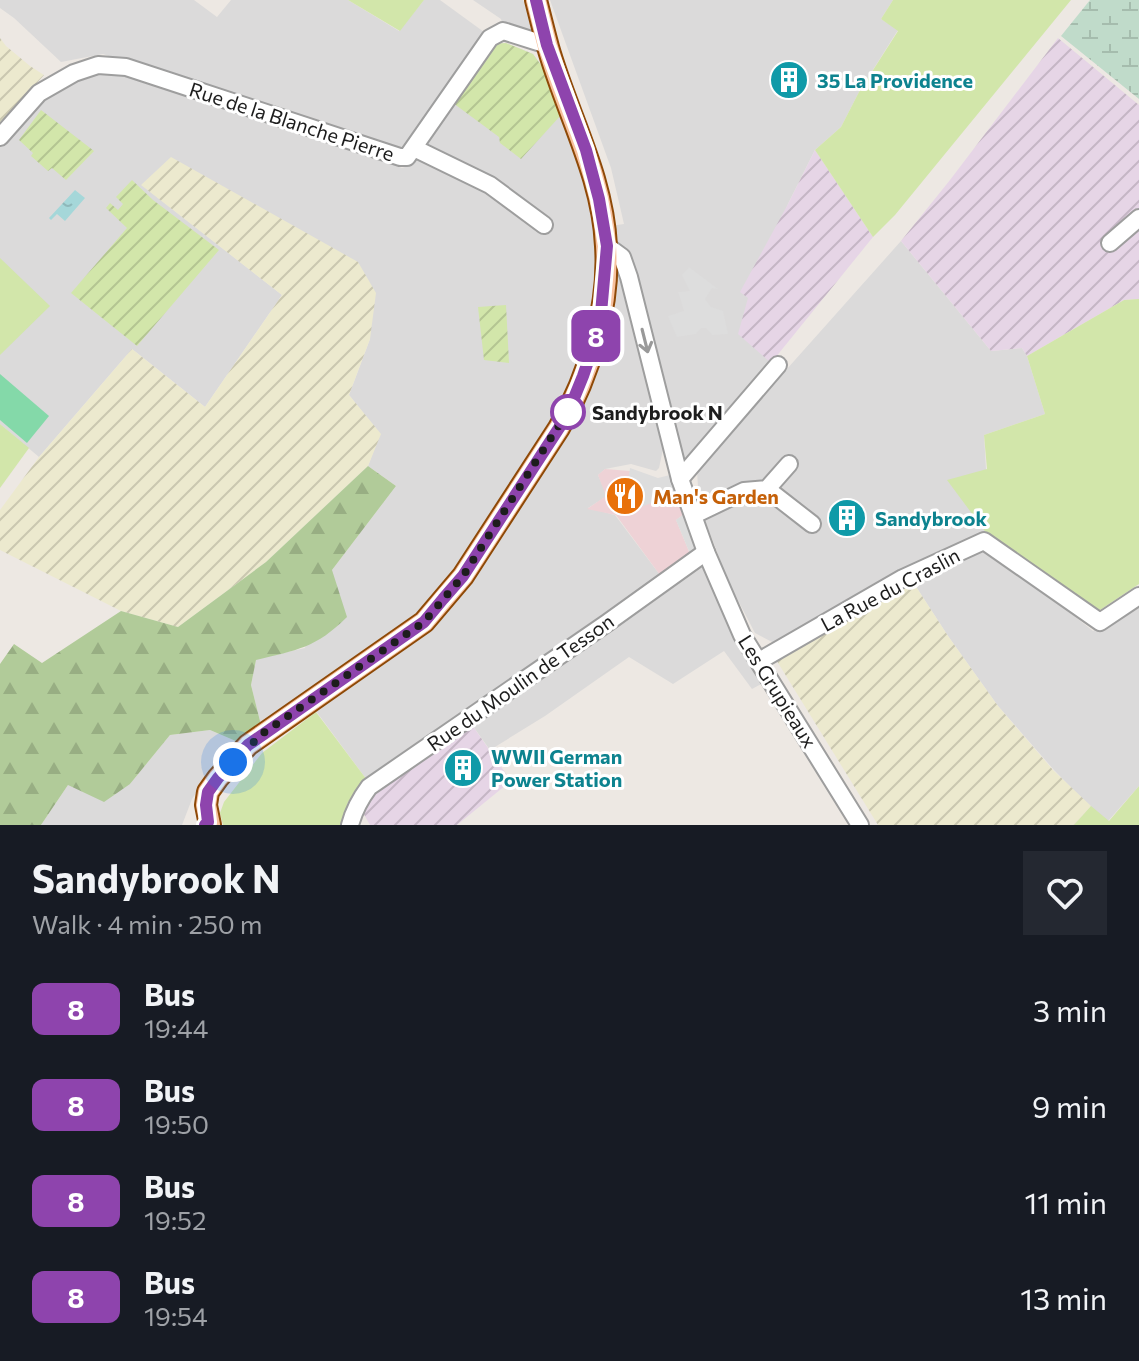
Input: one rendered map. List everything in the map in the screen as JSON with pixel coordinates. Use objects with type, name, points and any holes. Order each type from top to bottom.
[{"type":"main road","points":[[208,824],[208,792],[248,745],[424,622],[463,576],[570,408],[583,376],[598,327],[607,246],[586,150],[547,45],[536,0]]},
{"type":"street","name":"Rue de la Blanche Pierre","points":[[0,137],[39,93],[74,73],[98,65],[126,67],[407,157],[490,38],[503,31],[547,45]]},
{"type":"street","points":[[414,148],[490,185],[544,225]]},
{"type":"street","points":[[1110,243],[1139,218]]},
{"type":"street","name":"Les Grupieaux","points":[[607,246],[622,257],[629,277],[680,479],[706,552],[742,635],[860,825]]},
{"type":"street","points":[[680,479],[778,365]]},
{"type":"street","points":[[767,489],[789,464]]},
{"type":"street","points":[[694,515],[744,491],[767,489],[812,524]]},
{"type":"street","name":"La Rue du Craslin","points":[[759,661],[903,578],[984,541],[1100,622],[1139,596]]},
{"type":"street","name":"Rue du Moulin de Tesson","points":[[350,825],[359,800],[369,787],[706,552]]},
{"type":"shaded area","points":[[0,0],[194,0],[217,17],[231,0],[348,0],[399,31],[424,0],[440,0],[484,32],[400,157],[103,54],[61,62],[0,8]]},
{"type":"shaded area","points":[[473,0],[523,0],[533,29],[532,35],[525,36],[502,23],[501,19]]},
{"type":"shaded area","points":[[550,0],[893,0],[881,19],[898,30],[841,127],[815,150],[748,298],[771,363],[682,468],[611,243],[610,226],[624,224],[611,168]]},
{"type":"shaded area","points":[[0,38],[44,75],[0,123]]},
{"type":"shaded area","points":[[1058,38],[1139,105],[1139,299],[1124,300],[1027,356],[1022,348],[991,351],[901,241]]},
{"type":"shaded area","points":[[506,43],[533,54],[549,77],[592,201],[598,265],[591,319],[577,367],[548,431],[464,561],[435,598],[373,647],[261,725],[251,685],[256,659],[305,648],[332,570],[396,486],[368,466],[380,434],[349,395],[370,339],[142,185],[282,295],[205,407],[132,349],[39,457],[0,424],[0,144],[37,101],[78,80],[102,72],[171,85],[402,168],[414,164],[492,44]]},
{"type":"shaded area","points":[[815,150],[873,237],[771,363],[738,334],[748,298],[740,292]]},
{"type":"shaded area","points":[[171,157],[358,262],[376,293],[370,339],[349,395],[381,434],[368,466],[266,562],[178,627],[121,611],[0,550],[0,510],[39,457],[132,349],[205,407],[282,295],[141,185]]},
{"type":"shaded area","name":"Sandybrook","points":[[901,241],[991,351],[1022,348],[1045,414],[984,435],[990,538],[890,578],[774,643],[755,633],[729,583],[699,505],[697,470]]},
{"type":"shaded area","points":[[613,261],[620,265],[663,449],[656,471],[631,464],[605,469],[598,475],[607,496],[588,508],[615,515],[660,575],[605,618],[367,780],[313,707],[427,625],[560,438]]},
{"type":"shaded area","points":[[689,267],[718,289],[712,288],[705,299],[711,307],[723,311],[728,334],[712,335],[706,328],[701,328],[696,334],[677,337],[668,316],[684,311],[678,292],[690,291],[682,275]]},
{"type":"shaded area","points":[[630,468],[658,478],[678,473],[706,552],[693,561],[676,520],[684,514],[673,495],[638,508],[627,489]]},
{"type":"shaded area","points":[[605,469],[630,471],[627,489],[672,494],[678,500],[684,514],[676,520],[690,554],[660,575],[616,515],[587,509],[606,496],[598,475]]},
{"type":"shaded area","points":[[978,550],[988,552],[1014,568],[1093,631],[1139,604],[1139,786],[1108,821],[1054,770],[998,706],[913,582],[958,557]]},
{"type":"shaded area","points":[[701,564],[709,568],[767,681],[752,689],[724,651],[673,684],[629,657],[490,750],[470,722]]},
{"type":"shaded area","points":[[913,582],[998,706],[1053,770],[1091,806],[1074,825],[878,825],[775,658]]},
{"type":"shaded area","points":[[470,722],[511,781],[457,825],[370,825],[362,811],[372,794]]},
{"type":"shaded area","points":[[210,730],[238,742],[203,782],[192,799],[182,825],[41,825],[68,785],[130,784],[170,735]]},
{"type":"green space","points":[[348,0],[424,0],[400,31]]},
{"type":"green space","points":[[893,0],[1071,0],[895,215],[873,237],[815,150],[841,127],[898,31],[881,19]]},
{"type":"green space","points":[[1090,0],[1139,0],[1139,99],[1061,36]]},
{"type":"green space","points":[[506,43],[533,54],[547,73],[562,114],[521,159],[500,143],[499,137],[453,103],[492,44]]},
{"type":"green space","points":[[41,110],[94,151],[66,180],[52,168],[48,171],[19,140]]},
{"type":"green space","points":[[132,180],[153,200],[219,250],[137,346],[71,293],[127,228],[106,208],[110,203],[118,210],[123,204],[116,197]]},
{"type":"green space","points":[[0,258],[50,306],[0,355]]},
{"type":"green space","points":[[1139,299],[1139,584],[1097,612],[990,538],[947,480],[987,469],[984,435],[1045,414],[1027,356],[1124,300]]},
{"type":"green space","points":[[506,305],[509,363],[484,360],[478,307]]},
{"type":"green space","points":[[0,374],[49,416],[27,443],[0,420]]},
{"type":"green space","points":[[0,424],[29,448],[0,488]]},
{"type":"green space","points":[[368,466],[396,486],[332,570],[347,617],[315,642],[256,660],[251,685],[261,725],[238,742],[210,730],[170,735],[130,784],[104,802],[68,785],[41,825],[0,825],[0,664],[14,644],[42,663],[121,611],[178,627],[266,562]]},
{"type":"green space","points":[[316,712],[367,780],[348,802],[342,825],[223,825],[220,813],[224,802],[262,753]]},
{"type":"green space","points":[[1139,786],[1139,825],[1074,825],[1091,806],[1109,821]]},
{"type":"water","points":[[75,190],[85,198],[65,221],[57,214],[51,220],[49,218]]},
{"type":"bus line","name":"8","points":[[205,825],[208,822],[208,792],[248,745],[424,622],[463,576],[559,428],[583,376],[601,313],[607,246],[586,150],[547,45],[536,0]]},
{"type":"place","name":"35 La Providence","points":[[789,80]]},
{"type":"place","name":"Sandybrook N","points":[[568,412]]},
{"type":"place","name":"Man's Garden","points":[[625,496]]},
{"type":"place","name":"Sandybrook","points":[[847,518]]},
{"type":"place","name":"WWII German Power Station","points":[[463,768]]},
{"type":"route","points":[[233,762],[262,734],[424,622],[463,576],[570,408],[568,412]]}]
